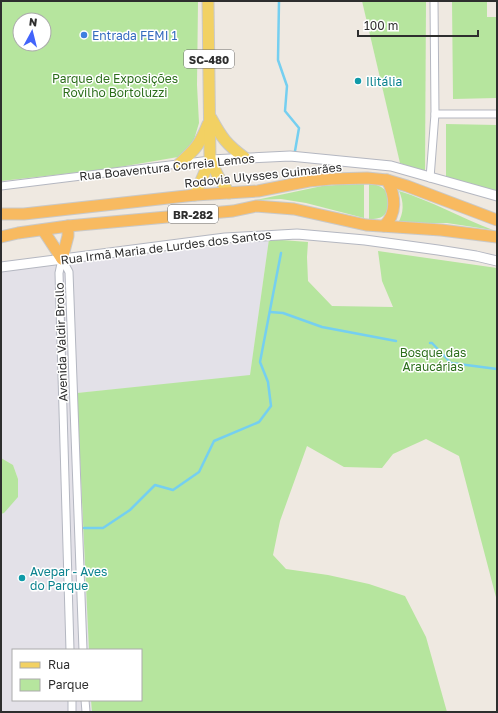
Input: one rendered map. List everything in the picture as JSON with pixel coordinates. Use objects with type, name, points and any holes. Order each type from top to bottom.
[{"type":"highway","name":"Rodovia Ulysses Guimarães","points":[[1,214],[24,214],[195,195],[258,191],[332,178],[367,178],[387,180],[407,186],[497,220]]},
{"type":"highway","points":[[384,226],[389,221],[394,207],[393,192],[387,180]]},
{"type":"highway","name":"BR-282","points":[[1,237],[68,226],[233,211],[256,206],[294,209],[366,225],[441,230],[497,237]]},
{"type":"highway","points":[[62,259],[68,236],[68,226]]},
{"type":"highway","points":[[43,230],[62,259]]},
{"type":"main road","name":"SC-480","points":[[195,195],[210,160],[208,1]]},
{"type":"main road","points":[[210,118],[228,146],[245,158]]},
{"type":"main road","points":[[179,164],[195,150],[201,141],[210,118]]},
{"type":"main road","name":"SC-480","points":[[210,160],[218,176],[229,192]]},
{"type":"street","points":[[430,178],[435,114],[434,1]]},
{"type":"street","points":[[435,114],[497,114]]},
{"type":"street","name":"Rua Boaventura Correia Lemos","points":[[1,186],[210,160],[290,156],[391,166],[497,196]]},
{"type":"street","name":"Rua Irmã Maria de Lurdes dos Santos","points":[[1,267],[225,238],[297,234],[365,240],[476,256],[497,261]]},
{"type":"street","name":"Avenida Valdir Brollo","points":[[62,259],[58,273],[70,649]]},
{"type":"street","name":"Avenida Valdir Brollo","points":[[62,259],[69,272],[83,649]]},
{"type":"street","points":[[72,701],[72,712]]},
{"type":"street","points":[[85,701],[86,712]]},
{"type":"shaded area","points":[[269,239],[250,376],[77,393],[89,649],[12,649],[12,701],[91,701],[92,712],[1,712],[1,514],[4,513],[18,479],[13,465],[1,458],[1,272]]},
{"type":"green space","name":"Parque de Exposições Rovilho Bortoluzzi","points":[[1,1],[198,1],[197,85],[199,123],[193,143],[178,157],[108,169],[1,181]]},
{"type":"green space","points":[[362,1],[426,1],[425,172],[400,163]]},
{"type":"green space","points":[[452,1],[487,1],[487,17],[497,17],[497,98],[453,99]]},
{"type":"green space","points":[[446,124],[497,125],[497,191],[446,178]]},
{"type":"green space","points":[[364,183],[364,218],[306,203],[281,199],[256,200],[322,186]]},
{"type":"green space","points":[[369,183],[384,189],[389,198],[387,211],[380,218],[369,219]]},
{"type":"green space","points":[[399,191],[493,230],[447,223],[398,223],[403,207]]},
{"type":"green space","name":"Bosque das Araucárias","points":[[269,239],[308,242],[308,281],[332,306],[393,307],[382,281],[378,251],[497,268],[497,601],[459,456],[426,439],[393,454],[382,468],[344,467],[307,446],[280,521],[273,555],[286,569],[328,575],[369,584],[405,596],[426,637],[447,712],[92,712],[91,701],[142,701],[142,649],[89,649],[77,393],[250,375]]},
{"type":"green space","points":[[1,458],[13,465],[18,479],[18,497],[4,513],[1,514]]},
{"type":"waterway","points":[[279,1],[278,60],[287,86],[285,111],[299,128],[295,151]]},
{"type":"waterway","points":[[84,528],[103,528],[130,510],[155,485],[173,490],[199,472],[214,441],[259,422],[271,406],[268,382],[260,362],[281,253]]},
{"type":"waterway","points":[[270,312],[283,313],[322,327],[396,341]]},
{"type":"waterway","points":[[430,343],[432,343],[451,363],[497,369]]},
{"type":"place","name":"Entrada FEMI 1","points":[[84,35]]},
{"type":"place","name":"Ilitália","points":[[358,81]]},
{"type":"place","name":"Avepar - Aves do Parque","points":[[22,578]]}]
